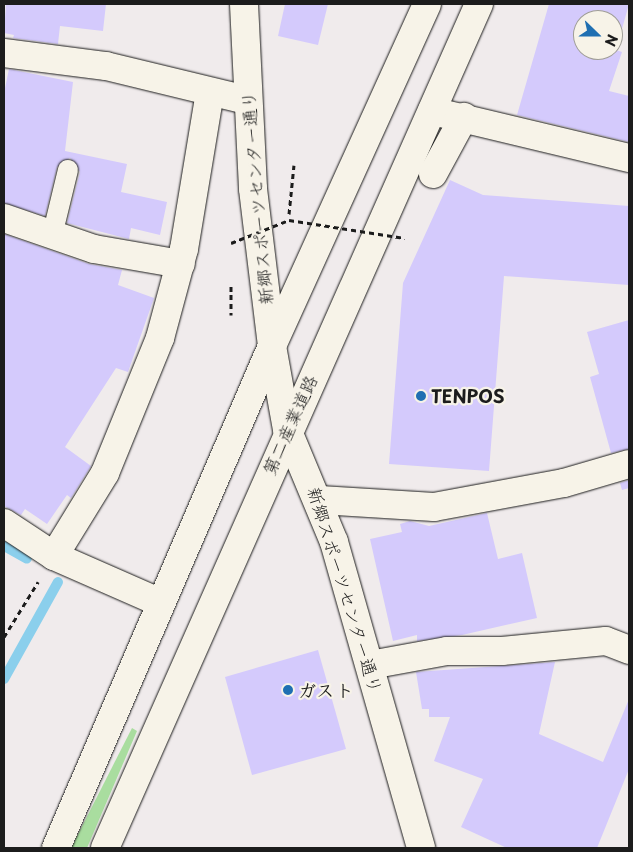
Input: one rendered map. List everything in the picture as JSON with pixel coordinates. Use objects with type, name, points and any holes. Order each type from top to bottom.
[{"type":"street","name":"新郷スポーツセンター通り","points":[[244,4],[247,100],[272,346],[287,429],[320,500],[370,665],[421,848]]},
{"type":"street","points":[[56,848],[272,346],[427,4]]},
{"type":"street","name":"第二産業道路","points":[[105,848],[287,429],[432,111],[478,4]]},
{"type":"street","points":[[4,53],[106,66],[247,100]]},
{"type":"street","points":[[54,556],[101,481],[134,408],[181,264],[210,92]]},
{"type":"street","points":[[432,111],[464,116],[629,158]]},
{"type":"street","points":[[433,174],[464,116]]},
{"type":"street","points":[[4,218],[94,249],[181,264]]},
{"type":"street","points":[[320,500],[434,507],[564,483],[629,464]]},
{"type":"street","points":[[4,523],[54,556],[161,603]]},
{"type":"street","points":[[370,665],[447,651],[606,641],[629,650]]},
{"type":"lane","points":[[52,236],[68,170]]},
{"type":"path","points":[[289,220],[294,165]]},
{"type":"path","points":[[231,243],[289,220],[405,238]]},
{"type":"path","points":[[4,637],[54,556]]},
{"type":"green space","points":[[132,728],[137,731],[87,848],[71,848]]},
{"type":"building","points":[[6,4],[106,4],[103,31],[60,26],[58,44],[13,38],[14,35],[4,33]]},
{"type":"building","points":[[285,4],[328,4],[318,45],[278,36]]},
{"type":"building","points":[[549,4],[629,4],[623,25],[623,10],[573,10],[573,60],[619,60],[609,91],[629,96],[629,142],[517,115]]},
{"type":"building","points":[[9,69],[73,82],[65,151],[127,164],[121,192],[167,202],[160,235],[131,228],[129,239],[67,223],[80,172],[70,158],[57,167],[45,216],[4,203],[4,93]]},
{"type":"building","points":[[450,180],[483,195],[629,206],[629,285],[504,276],[489,471],[389,464],[403,283]]},
{"type":"building","points":[[4,234],[89,264],[122,270],[118,285],[154,298],[128,372],[116,368],[65,447],[91,466],[71,498],[67,495],[47,524],[25,509],[21,515],[4,506]]},
{"type":"building","points":[[629,320],[629,449],[611,453],[590,377],[599,374],[587,332]]},
{"type":"building","points":[[629,480],[629,488],[622,490],[620,483]]},
{"type":"building","points":[[487,513],[498,559],[522,553],[537,618],[462,635],[417,641],[417,635],[393,641],[370,539],[402,532],[400,524],[410,521],[429,526]]},
{"type":"building","points":[[318,650],[346,749],[252,775],[225,677]]},
{"type":"building","points":[[555,662],[539,734],[603,762],[629,699],[629,769],[597,848],[507,848],[461,827],[483,779],[434,761],[450,717],[429,717],[429,709],[422,709],[416,672]]},
{"type":"waterway","points":[[4,546],[27,559]]},
{"type":"waterway","points":[[4,679],[58,582]]},
{"type":"place","name":"TENPOS","points":[[421,396]]},
{"type":"place","name":"ガスト","points":[[288,690]]}]
